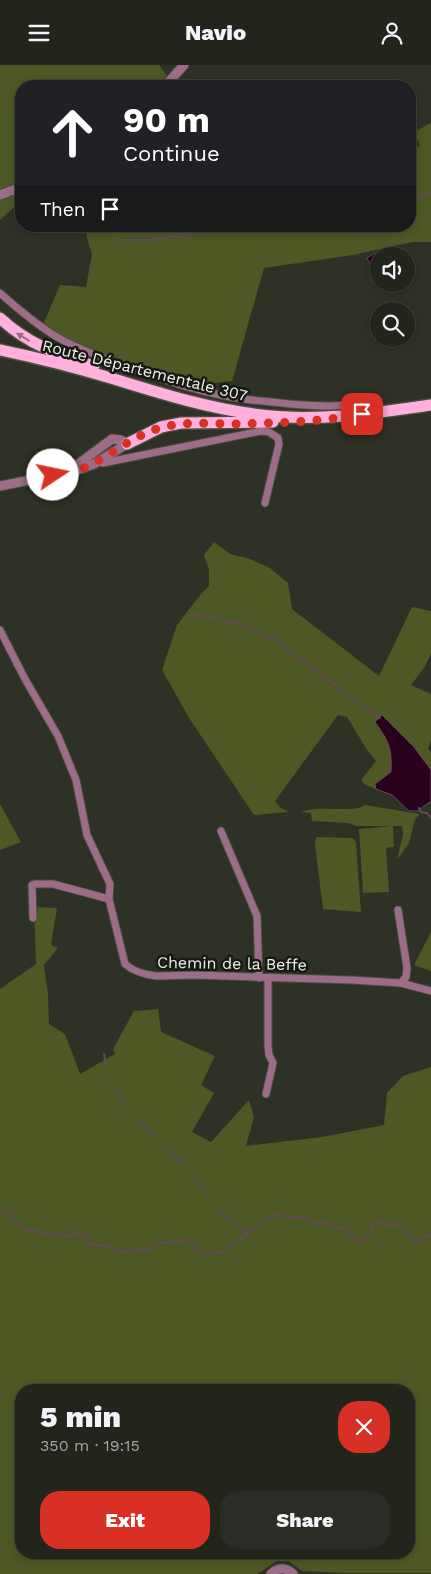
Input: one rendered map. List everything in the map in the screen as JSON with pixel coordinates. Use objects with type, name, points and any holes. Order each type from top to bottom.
[{"type":"main road","points":[[0,318],[22,337],[51,351],[216,407]]},
{"type":"main road","name":"Route Départementale 307","points":[[0,351],[76,369],[216,407],[261,415],[310,418],[362,414],[431,405]]},
{"type":"main road","points":[[127,444],[155,430],[180,423],[314,421],[362,414]]},
{"type":"street","points":[[170,80],[184,65]]},
{"type":"street","points":[[0,195],[15,189]]},
{"type":"street","points":[[0,293],[35,322],[73,345],[117,363],[185,386],[244,399],[306,405],[324,406],[361,402],[369,399]]},
{"type":"street","points":[[103,463],[261,431],[274,434],[278,437],[278,444],[265,503]]},
{"type":"street","points":[[0,486],[84,468],[127,444],[138,457]]},
{"type":"street","name":"Chemin de la Beffe","points":[[0,630],[25,679],[58,736],[76,780],[86,835],[110,884],[109,899],[126,964],[130,968],[146,975],[157,976],[301,977],[401,983],[431,991]]},
{"type":"street","points":[[221,831],[257,916],[259,978]]},
{"type":"street","points":[[33,918],[32,885],[35,883],[53,884],[109,899]]},
{"type":"street","points":[[398,910],[407,968],[406,977],[401,983]]},
{"type":"street","points":[[266,1094],[273,1063],[269,1055],[268,1046],[268,978]]},
{"type":"street","points":[[271,1574],[282,1568],[289,1570],[293,1574]]},
{"type":"green space","points":[[0,65],[159,65],[167,76],[162,80],[15,80],[15,206],[0,220]]},
{"type":"green space","points":[[431,123],[431,242],[412,242],[389,247],[370,247],[370,251],[353,255],[264,268],[232,381],[185,386],[117,363],[42,327],[60,285],[86,287],[92,254],[86,232],[416,232],[416,148],[420,146],[416,131]]},
{"type":"green space","points":[[214,542],[230,554],[250,559],[270,568],[288,583],[292,609],[379,676],[412,607],[431,611],[431,654],[424,668],[411,685],[431,694],[431,740],[428,749],[431,752],[431,770],[375,722],[389,745],[391,772],[375,784],[376,789],[364,784],[361,780],[376,761],[347,717],[338,715],[275,801],[281,808],[289,812],[254,815],[189,718],[162,670],[177,625],[209,586],[209,570],[204,555]]},
{"type":"green space","points":[[0,804],[21,842],[0,850]]},
{"type":"green space","points":[[365,805],[420,814],[415,819],[409,843],[397,860],[403,834],[402,826],[393,826],[394,847],[386,848],[389,892],[363,893],[359,829],[392,826],[356,826],[349,823],[312,821],[311,813],[301,812],[317,809],[352,809]]},
{"type":"green space","points":[[316,837],[354,839],[356,843],[361,912],[323,909],[315,844]]},
{"type":"green space","points":[[34,907],[57,908],[51,945],[58,948],[44,965],[48,994],[49,1024],[65,1034],[80,1074],[115,1054],[113,1049],[134,1011],[158,1009],[161,1032],[215,1056],[201,1085],[214,1093],[192,1132],[211,1142],[249,1100],[254,1117],[246,1146],[322,1137],[384,1125],[387,1093],[403,1076],[431,1067],[431,1573],[302,1571],[288,1561],[277,1561],[257,1574],[0,1574],[0,989],[36,964]]},
{"type":"green space","points":[[431,932],[431,971],[414,965]]},
{"type":"shaded area","points":[[382,715],[414,747],[431,770],[431,801],[417,811],[409,811],[392,795],[376,789],[375,784],[391,772],[389,745],[375,722]]},
{"type":"waterway","points":[[416,198],[431,192]]},
{"type":"waterway","points":[[118,240],[154,240],[171,236],[181,237],[193,232]]},
{"type":"waterway","points":[[189,615],[215,617],[229,623],[244,624],[265,636],[277,640],[299,659],[307,661],[311,668],[318,671],[323,678],[334,683],[341,691],[380,718]]},
{"type":"waterway","points":[[419,808],[421,812],[427,813],[431,818]]},
{"type":"waterway","points":[[104,1054],[106,1067]]},
{"type":"waterway","points":[[117,1092],[128,1106]]},
{"type":"waterway","points":[[139,1120],[153,1134]]},
{"type":"waterway","points":[[169,1149],[184,1164]]},
{"type":"waterway","points":[[194,1177],[206,1193]]},
{"type":"waterway","points":[[0,1211],[7,1210],[14,1220],[26,1230],[71,1237],[76,1231],[89,1237],[89,1244],[110,1246],[116,1252],[150,1249],[155,1244],[186,1240],[205,1254],[219,1253],[237,1240],[246,1237],[258,1225],[275,1215],[305,1218],[315,1223],[326,1223],[347,1230],[356,1241],[363,1240],[374,1223],[378,1221],[392,1226],[403,1224],[411,1240],[419,1243],[421,1238],[431,1235]]},
{"type":"waterway","points":[[219,1210],[247,1234]]},
{"type":"route","points":[[53,475],[84,468],[161,427],[180,423],[235,424],[314,421],[362,414]]}]
